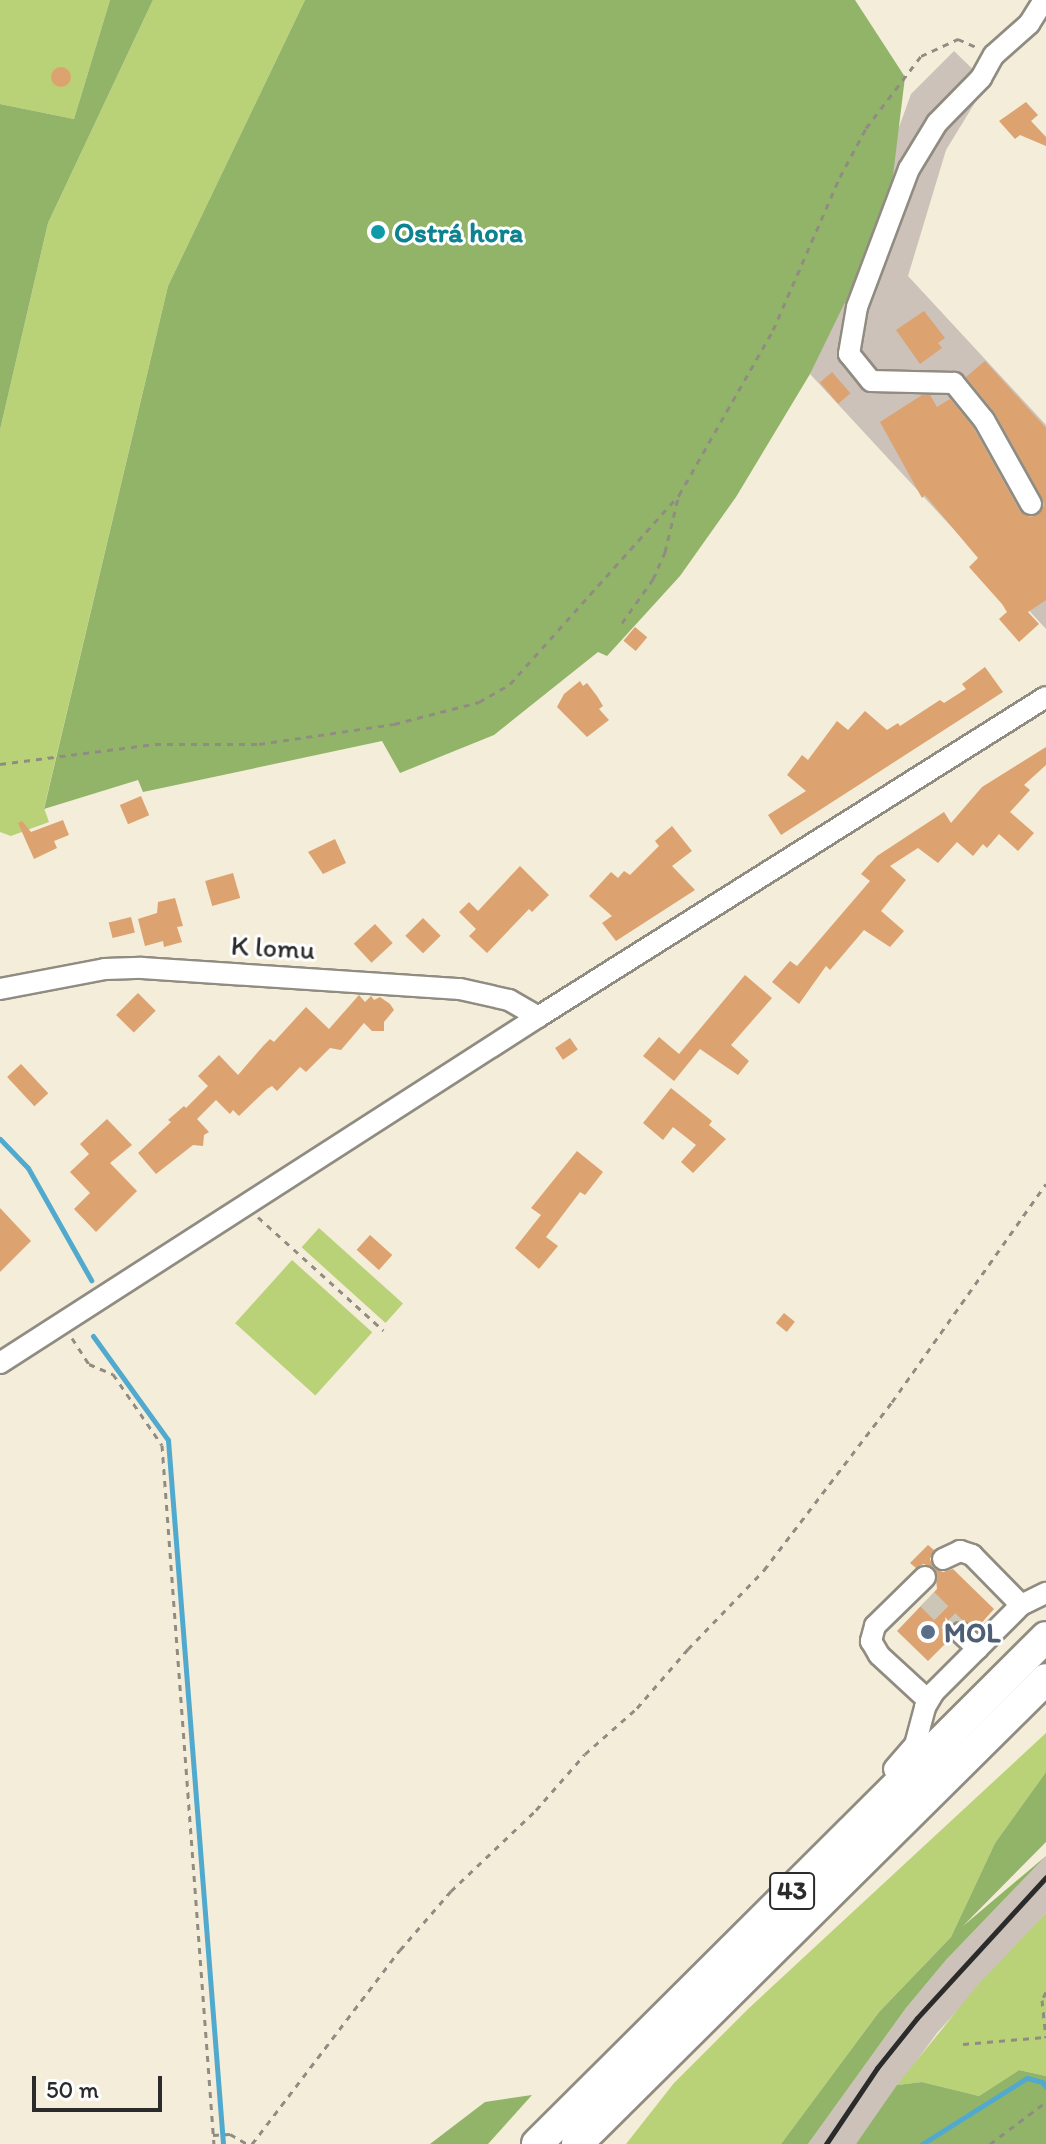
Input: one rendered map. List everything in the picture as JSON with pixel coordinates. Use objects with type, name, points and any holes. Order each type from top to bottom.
[{"type":"highway","name":"43","points":[[537,2144],[1046,1637]]},
{"type":"highway","name":"43","points":[[577,2144],[1046,1679]]},
{"type":"street","points":[[1031,504],[984,420],[954,383],[871,381],[849,354],[857,307],[909,169],[937,123],[981,78],[994,55],[1029,24],[1044,0]]},
{"type":"street","points":[[0,1363],[538,1017],[1046,697]]},
{"type":"street","name":"K lomu","points":[[0,989],[105,969],[200,971],[484,992],[509,1000],[538,1017]]},
{"type":"street","points":[[943,1559],[960,1551],[972,1555],[1021,1605]]},
{"type":"street","points":[[923,1588],[875,1626],[871,1641],[879,1655],[928,1700]]},
{"type":"street","points":[[798,1885],[862,1801],[907,1756],[918,1737],[928,1700],[1021,1605],[1046,1593]]},
{"type":"street","points":[[961,1633],[978,1649]]},
{"type":"path","points":[[0,764],[155,744],[259,744],[394,724],[479,702],[510,684],[679,495],[773,330],[840,177],[866,128],[921,56],[958,39],[994,55]]},
{"type":"path","points":[[622,623],[653,579],[665,552],[679,495]]},
{"type":"path","points":[[252,2144],[400,1950],[451,1891],[536,1810],[585,1754],[637,1708],[688,1649],[764,1570],[892,1402],[1046,1184]]},
{"type":"path","points":[[248,1205],[265,1225],[383,1330]]},
{"type":"path","points":[[62,1324],[89,1364],[113,1374],[162,1445],[214,2144]]},
{"type":"path","points":[[963,2044],[1046,2037],[1042,2000],[1046,1992]]},
{"type":"path","points":[[990,2144],[1045,2102]]},
{"type":"path","points":[[213,2135],[230,2134],[247,2144]]},
{"type":"shaded area","points":[[954,51],[987,83],[946,150],[908,276],[1046,425],[1046,629],[810,374],[911,94]]},
{"type":"shaded area","points":[[1046,1856],[1046,1913],[937,2033],[856,2144],[808,2144],[906,2008],[946,1960]]},
{"type":"green space","points":[[0,0],[110,0],[74,119],[0,104]]},
{"type":"green space","points":[[110,0],[153,0],[48,223],[0,430],[0,104],[74,119]]},
{"type":"green space","points":[[153,0],[305,0],[168,286],[44,808],[49,822],[11,836],[0,832],[0,430],[48,223]]},
{"type":"green space","points":[[305,0],[855,0],[905,77],[892,184],[868,255],[810,374],[736,497],[680,576],[607,656],[598,652],[494,735],[400,773],[382,741],[143,792],[138,780],[44,809],[168,286]]},
{"type":"green space","points":[[319,1228],[403,1304],[386,1323],[302,1247]]},
{"type":"green space","points":[[292,1260],[372,1332],[315,1395],[235,1323]]},
{"type":"green space","points":[[1046,1733],[1046,1772],[995,1843],[951,1937],[879,2012],[781,2144],[626,2144],[674,2083],[748,2009]]},
{"type":"green space","points":[[1046,1772],[1046,1842],[963,1926],[1046,1856],[946,1960],[906,2008],[808,2144],[781,2144],[879,2012],[951,1937],[995,1843]]},
{"type":"green space","points":[[1046,1913],[1046,2076],[1019,2070],[979,2096],[922,2082],[897,2085],[976,1987]]},
{"type":"green space","points":[[1019,2070],[1046,2076],[1046,2144],[856,2144],[897,2085],[922,2082],[979,2096]]},
{"type":"green space","points":[[532,2095],[488,2144],[430,2144],[485,2102]]},
{"type":"building","points":[[61,67],[68,70],[71,77],[68,84],[61,87],[54,84],[51,77],[54,70]]},
{"type":"building","points":[[1026,102],[1038,115],[1031,121],[1046,137],[1046,146],[1020,135],[1015,139],[999,121]]},
{"type":"building","points":[[924,311],[945,338],[938,343],[942,348],[920,364],[896,330]]},
{"type":"building","points":[[985,361],[1046,428],[1046,600],[1028,612],[1039,624],[1019,642],[999,619],[1007,612],[1002,604],[969,567],[978,558],[925,495],[922,498],[880,422],[922,395],[930,395],[937,407],[950,399],[973,427],[1020,511],[1030,517],[1038,515],[1044,505],[1042,498],[995,413],[966,377]]},
{"type":"building","points":[[832,372],[850,393],[838,404],[820,382]]},
{"type":"building","points":[[635,627],[647,637],[636,651],[623,641]]},
{"type":"building","points":[[985,667],[1003,692],[781,835],[768,815],[806,791],[787,775],[802,755],[808,760],[837,721],[848,730],[865,711],[887,730],[898,723],[900,726],[940,700],[944,703],[966,689],[962,684]]},
{"type":"building","points":[[580,681],[583,686],[587,683],[597,696],[603,706],[599,709],[609,720],[587,737],[557,707],[564,694]]},
{"type":"building","points":[[1046,747],[1046,765],[1024,785],[1030,790],[1010,812],[1034,833],[1018,851],[999,834],[987,848],[983,844],[973,856],[957,842],[938,863],[918,848],[890,866],[906,880],[881,911],[904,931],[890,947],[864,930],[830,970],[826,966],[799,1004],[772,982],[790,961],[797,966],[870,881],[861,874],[877,856],[944,812],[951,823],[982,787]]},
{"type":"building","points":[[141,796],[149,815],[128,824],[120,805]]},
{"type":"building","points":[[63,820],[69,835],[54,841],[57,848],[34,859],[18,823],[22,821],[31,832]]},
{"type":"building","points":[[672,826],[692,851],[672,866],[695,890],[616,941],[602,923],[612,916],[589,896],[611,872],[618,878],[624,871],[630,875],[659,846],[655,841]]},
{"type":"building","points":[[335,839],[346,863],[323,874],[308,852]]},
{"type":"building","points":[[520,866],[549,895],[532,912],[529,909],[487,953],[469,936],[476,929],[459,912],[469,902],[478,911]]},
{"type":"building","points":[[233,873],[240,898],[212,906],[205,881]]},
{"type":"building","points":[[175,898],[183,926],[177,927],[182,942],[164,947],[163,941],[145,946],[138,919],[157,913],[158,902]]},
{"type":"building","points":[[131,917],[135,933],[113,938],[109,923]]},
{"type":"building","points":[[423,918],[441,936],[423,953],[405,936]]},
{"type":"building","points":[[375,924],[393,943],[372,963],[354,944]]},
{"type":"building","points":[[745,975],[772,998],[731,1045],[749,1061],[738,1075],[700,1049],[674,1081],[643,1056],[659,1037],[679,1054]]},
{"type":"building","points":[[138,993],[156,1011],[134,1033],[116,1015]]},
{"type":"building","points":[[359,995],[365,1002],[371,996],[374,1000],[380,997],[390,1004],[394,1010],[384,1022],[384,1031],[372,1031],[364,1023],[341,1050],[330,1048],[306,1072],[300,1067],[277,1091],[272,1086],[267,1089],[239,1116],[233,1110],[230,1114],[216,1100],[197,1119],[209,1132],[204,1135],[203,1146],[193,1145],[156,1174],[138,1153],[171,1122],[168,1120],[184,1106],[186,1108],[208,1086],[198,1076],[219,1055],[238,1075],[270,1039],[274,1042],[306,1007],[329,1029]]},
{"type":"building","points":[[570,1038],[578,1050],[563,1060],[555,1048]]},
{"type":"building","points":[[21,1064],[48,1093],[34,1106],[7,1077]]},
{"type":"building","points":[[671,1088],[712,1121],[709,1125],[726,1139],[693,1173],[681,1162],[696,1145],[673,1127],[663,1140],[643,1123]]},
{"type":"building","points":[[107,1119],[132,1145],[110,1163],[137,1191],[96,1232],[74,1209],[90,1193],[70,1172],[89,1154],[80,1144]]},
{"type":"building","points":[[577,1151],[603,1172],[585,1195],[580,1192],[546,1237],[558,1246],[539,1269],[515,1248],[541,1215],[531,1208]]},
{"type":"building","points":[[0,1208],[31,1241],[0,1272]]},
{"type":"building","points":[[370,1235],[392,1255],[379,1270],[357,1250]]},
{"type":"building","points":[[784,1313],[795,1322],[787,1332],[776,1323]]},
{"type":"building","points":[[928,1545],[934,1550],[930,1559],[933,1567],[923,1564],[916,1568],[910,1563]]},
{"type":"building","points":[[935,1569],[943,1572],[953,1569],[994,1609],[977,1628],[963,1620],[952,1624],[948,1631],[952,1643],[949,1640],[928,1661],[897,1631],[937,1589]]},
{"type":"waterway","points":[[0,1139],[28,1168],[91,1280]]},
{"type":"waterway","points":[[93,1336],[168,1440],[223,2144]]},
{"type":"waterway","points":[[922,2144],[1027,2078],[1042,2082],[1046,2087]]},
{"type":"tunnel","points":[[927,1599],[961,1633]]},
{"type":"railway","points":[[826,2144],[877,2068],[917,2018],[1046,1877]]},
{"type":"place","name":"Ostrá hora","points":[[378,232]]},
{"type":"place","name":"MOL","points":[[928,1632]]}]
